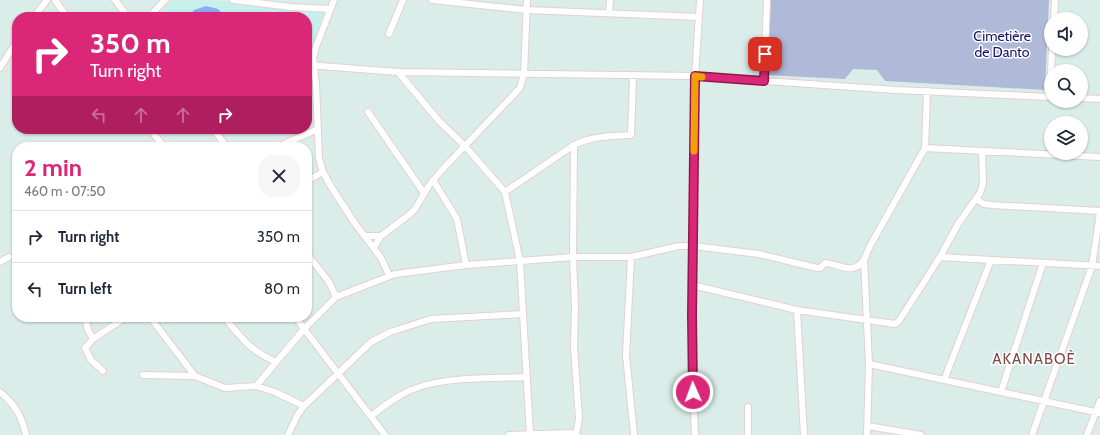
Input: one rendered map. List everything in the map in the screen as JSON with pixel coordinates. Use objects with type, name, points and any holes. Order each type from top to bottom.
[{"type":"street","points":[[38,12],[47,0]]},
{"type":"street","points":[[55,0],[63,12]]},
{"type":"street","points":[[115,0],[124,12]]},
{"type":"street","points":[[154,12],[166,0]]},
{"type":"street","points":[[233,0],[291,3],[330,9]]},
{"type":"street","points":[[334,0],[314,52],[319,158],[323,172],[341,204],[374,247],[389,275]]},
{"type":"street","points":[[389,34],[403,0]]},
{"type":"street","points":[[432,0],[527,10],[699,17]]},
{"type":"street","points":[[374,247],[381,236],[415,209],[433,180],[522,84],[524,74],[527,0]]},
{"type":"street","points":[[609,13],[610,0]]},
{"type":"street","points":[[695,435],[692,363],[692,285],[695,76],[700,0]]},
{"type":"street","points":[[764,81],[767,0]]},
{"type":"street","points":[[1054,12],[1055,0]]},
{"type":"street","points":[[0,68],[12,49]]},
{"type":"street","points":[[314,66],[398,72],[695,76],[927,91],[1044,97]]},
{"type":"street","points":[[398,72],[439,121],[465,146],[505,192],[520,260],[530,435]]},
{"type":"street","points":[[505,192],[574,145],[593,138],[631,135],[633,76]]},
{"type":"street","points":[[312,321],[336,298],[389,275],[466,265],[573,257],[631,257],[679,246],[693,246],[759,254],[817,268],[820,268],[825,263],[850,269],[856,268],[864,260],[870,246],[925,148],[927,91]]},
{"type":"street","points":[[1088,98],[1100,99]]},
{"type":"street","points":[[368,112],[424,194]]},
{"type":"street","points":[[312,132],[318,129]]},
{"type":"street","points":[[154,134],[160,142]]},
{"type":"street","points":[[217,134],[223,142]]},
{"type":"street","points":[[288,142],[307,134]]},
{"type":"street","points":[[509,435],[571,433],[577,435],[579,419],[575,366],[573,257],[574,145]]},
{"type":"street","points":[[925,148],[1100,157]]},
{"type":"street","points":[[692,285],[797,310],[893,325],[898,322],[940,257],[958,224],[982,188],[982,152]]},
{"type":"street","points":[[312,178],[323,172]]},
{"type":"street","points":[[433,180],[457,219],[466,265]]},
{"type":"street","points":[[976,199],[984,204],[992,206],[1100,212],[1092,266],[1032,435]]},
{"type":"street","points":[[365,236],[381,236]]},
{"type":"street","points":[[0,262],[9,257]]},
{"type":"street","points":[[631,257],[626,355],[634,435]]},
{"type":"street","points":[[940,257],[1100,266]]},
{"type":"street","points":[[312,260],[329,282],[336,298]]},
{"type":"street","points":[[864,260],[869,364],[867,435]]},
{"type":"street","points":[[944,380],[991,260]]},
{"type":"street","points":[[1001,392],[1043,263]]},
{"type":"street","points":[[797,310],[804,435]]},
{"type":"street","points":[[288,435],[298,414],[304,406],[371,342],[379,337],[431,319],[523,314]]},
{"type":"street","points":[[86,322],[88,330],[93,339]]},
{"type":"street","points":[[103,371],[91,360],[85,348],[93,339],[118,322]]},
{"type":"street","points":[[154,322],[195,376]]},
{"type":"street","points":[[228,322],[246,344],[254,351],[276,362]]},
{"type":"street","points":[[299,322],[385,435]]},
{"type":"street","points":[[256,386],[311,322]]},
{"type":"street","points":[[869,364],[1098,413]]},
{"type":"street","points":[[143,375],[195,376],[225,388],[256,386],[275,392],[304,406]]},
{"type":"street","points":[[371,416],[401,394],[417,387],[438,381],[527,377]]},
{"type":"street","points":[[0,392],[20,414],[26,435]]},
{"type":"street","points":[[1087,435],[1098,413],[1100,401]]},
{"type":"street","points":[[748,407],[748,435]]},
{"type":"street","points":[[868,426],[921,435]]},
{"type":"shaded area","points":[[173,0],[204,0],[325,12],[312,46],[312,12],[162,12]]},
{"type":"shaded area","points":[[206,6],[218,9],[221,12],[193,12],[194,10]]},
{"type":"green space","name":"Cimetière de Danto","points":[[771,0],[1049,0],[1048,12],[1044,12],[1044,56],[1047,56],[1046,64],[1044,64],[1044,90],[885,81],[877,70],[853,69],[845,79],[767,75]]},
{"type":"slow traffic","points":[[694,151],[695,76],[702,77]]},
{"type":"district","name":"AKANABOÈ","points":[[1034,359]]},
{"type":"route","points":[[693,392],[692,316],[695,76],[764,81],[765,54]]}]
